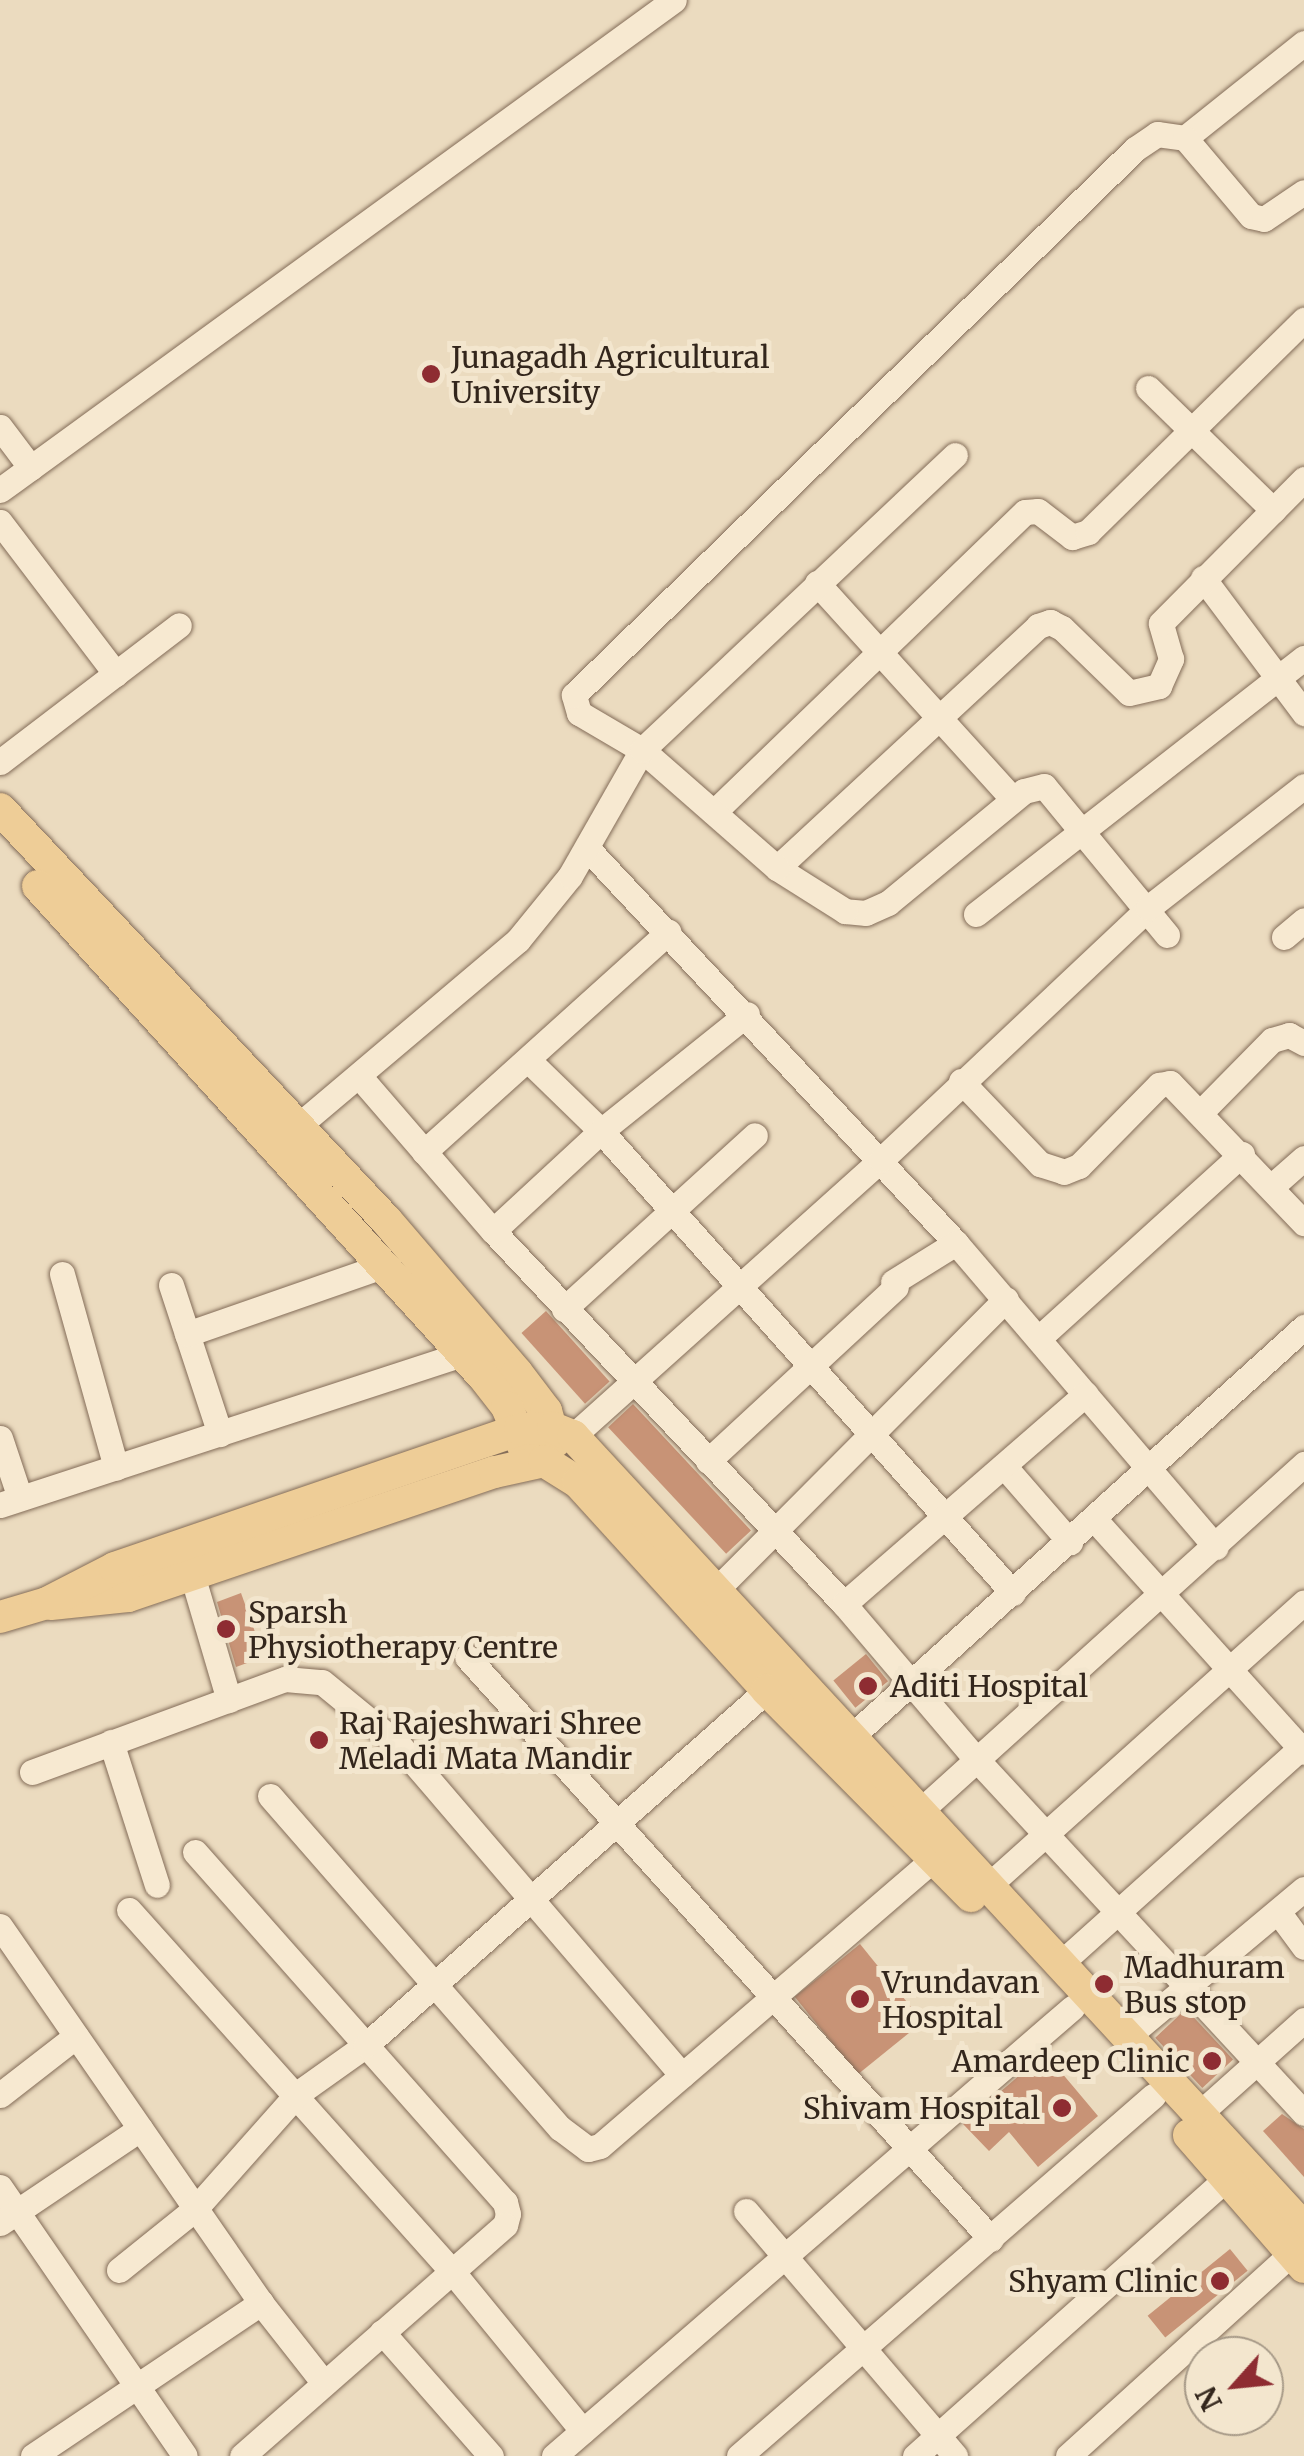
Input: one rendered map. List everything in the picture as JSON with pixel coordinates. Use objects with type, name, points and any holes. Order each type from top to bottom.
[{"type":"main road","points":[[0,810],[298,1126],[518,1373],[563,1432],[852,1736],[1199,2114],[1300,2249]]},
{"type":"main road","points":[[0,840],[462,1354],[520,1429],[542,1465],[934,1860],[1227,2178],[1300,2249]]},
{"type":"main road","points":[[188,1560],[520,1429],[563,1432]]},
{"type":"main road","points":[[0,1617],[47,1603],[115,1568],[188,1560],[542,1465],[563,1432]]},
{"type":"street","points":[[0,490],[674,0]]},
{"type":"street","points":[[1185,138],[1304,43]]},
{"type":"street","points":[[1167,935],[1085,828],[1044,786],[1013,799],[888,903],[866,912],[845,911],[777,868],[714,812],[634,764],[579,713],[574,694],[1134,149],[1158,134],[1185,138],[1252,216],[1276,215],[1304,192]]},
{"type":"street","points":[[714,812],[1025,512],[1038,511],[1072,537],[1088,532],[1189,428],[1304,320]]},
{"type":"street","points":[[1148,388],[1272,510]]},
{"type":"street","points":[[0,427],[31,468]]},
{"type":"street","points":[[298,1126],[518,940],[587,848],[634,764],[816,583],[955,456]]},
{"type":"street","points":[[777,868],[938,718],[1050,622],[1129,693],[1159,686],[1171,659],[1161,623],[1304,479]]},
{"type":"street","points":[[0,522],[116,674]]},
{"type":"street","points":[[1203,578],[1304,713]]},
{"type":"street","points":[[816,583],[1013,799]]},
{"type":"street","points":[[0,762],[179,625]]},
{"type":"street","points":[[976,914],[1304,658]]},
{"type":"street","points":[[563,1432],[738,1290],[1148,908],[1304,786]]},
{"type":"street","points":[[587,848],[881,1160],[1040,1338],[1216,1547]]},
{"type":"street","points":[[424,1152],[668,932]]},
{"type":"street","points":[[493,1231],[601,1132],[747,1014]]},
{"type":"street","points":[[1202,1112],[1272,1040],[1289,1035],[1304,1043]]},
{"type":"street","points":[[528,1060],[601,1132],[738,1290],[1013,1593]]},
{"type":"street","points":[[359,1076],[493,1231],[844,1604],[914,1682],[976,1760],[1304,2113]]},
{"type":"street","points":[[962,1081],[1051,1171],[1079,1166],[1159,1085],[1178,1087],[1304,1223]]},
{"type":"street","points":[[564,1308],[755,1135]]},
{"type":"street","points":[[1040,1338],[1242,1154]]},
{"type":"street","points":[[1271,1187],[1304,1158]]},
{"type":"street","points":[[708,1461],[894,1284],[956,1244]]},
{"type":"street","points":[[187,1334],[379,1266]]},
{"type":"street","points":[[62,1274],[116,1468]]},
{"type":"street","points":[[172,1286],[220,1434]]},
{"type":"street","points":[[715,1591],[1006,1299]]},
{"type":"street","points":[[852,1736],[1304,1327]]},
{"type":"street","points":[[0,1438],[10,1501],[462,1354]]},
{"type":"street","points":[[844,1604],[1086,1394]]},
{"type":"street","points":[[920,1811],[1304,1464]]},
{"type":"street","points":[[1004,1466],[1070,1542]]},
{"type":"street","points":[[1061,1963],[1303,1748],[1095,1520]]},
{"type":"street","points":[[188,1560],[229,1700]]},
{"type":"street","points":[[989,1885],[1304,1602]]},
{"type":"street","points":[[467,1657],[618,1820],[770,1999],[990,2240]]},
{"type":"street","points":[[32,1772],[285,1679],[322,1682],[398,1745],[682,2075]]},
{"type":"street","points":[[119,2270],[195,2209],[297,2094],[366,2045],[767,1690]]},
{"type":"street","points":[[111,1742],[157,1885]]},
{"type":"street","points":[[270,1796],[438,1981],[560,2128],[588,2149],[682,2075],[934,1860]]},
{"type":"street","points":[[195,1852],[505,2202],[505,2225],[242,2456]]},
{"type":"street","points":[[1128,2036],[1279,1914],[1304,1889]]},
{"type":"street","points":[[129,1910],[450,2270],[582,2432]]},
{"type":"street","points":[[1279,1914],[1304,1947]]},
{"type":"street","points":[[5,1943],[76,2036],[261,2303],[324,2383]]},
{"type":"street","points":[[554,2456],[1072,2008]]},
{"type":"street","points":[[1199,2114],[1304,2020]]},
{"type":"street","points":[[0,2095],[76,2036]]},
{"type":"street","points":[[739,2456],[1154,2096]]},
{"type":"street","points":[[9,2217],[140,2128]]},
{"type":"street","points":[[915,2456],[1227,2178]]},
{"type":"street","points":[[0,2187],[9,2217],[184,2456]]},
{"type":"street","points":[[746,2211],[956,2456]]},
{"type":"street","points":[[1068,2456],[1300,2249]]},
{"type":"street","points":[[33,2456],[261,2303]]},
{"type":"street","points":[[382,2332],[490,2456]]},
{"type":"building","points":[[546,1311],[610,1382],[585,1404],[521,1333]]},
{"type":"building","points":[[633,1404],[751,1531],[726,1554],[608,1427]]},
{"type":"building","points":[[241,1593],[264,1657],[236,1667],[217,1602]]},
{"type":"building","points":[[866,1654],[888,1681],[855,1708],[833,1680]]},
{"type":"building","points":[[860,1944],[923,2022],[858,2075],[795,1997]]},
{"type":"building","points":[[1186,2009],[1233,2059],[1202,2088],[1155,2038]]},
{"type":"building","points":[[1045,2053],[1098,2116],[1038,2167],[1009,2132],[989,2151],[963,2124]]},
{"type":"building","points":[[1282,2114],[1304,2129],[1304,2177],[1263,2131]]},
{"type":"building","points":[[1230,2249],[1248,2271],[1165,2337],[1148,2316]]},
{"type":"place","name":"Junagadh Agricultural University","points":[[431,374]]},
{"type":"place","name":"Sparsh Physiotherapy Centre","points":[[226,1629]]},
{"type":"place","name":"Aditi Hospital","points":[[868,1686]]},
{"type":"place","name":"Raj Rajeshwari Shree Meladi Mata Mandir","points":[[319,1740]]},
{"type":"place","name":"Madhuram Bus stop","points":[[1104,1984]]},
{"type":"place","name":"Vrundavan Hospital","points":[[860,1999]]},
{"type":"place","name":"Amardeep Clinic","points":[[1212,2061]]},
{"type":"place","name":"Shivam Hospital","points":[[1062,2108]]},
{"type":"place","name":"Shyam Clinic","points":[[1220,2281]]}]
